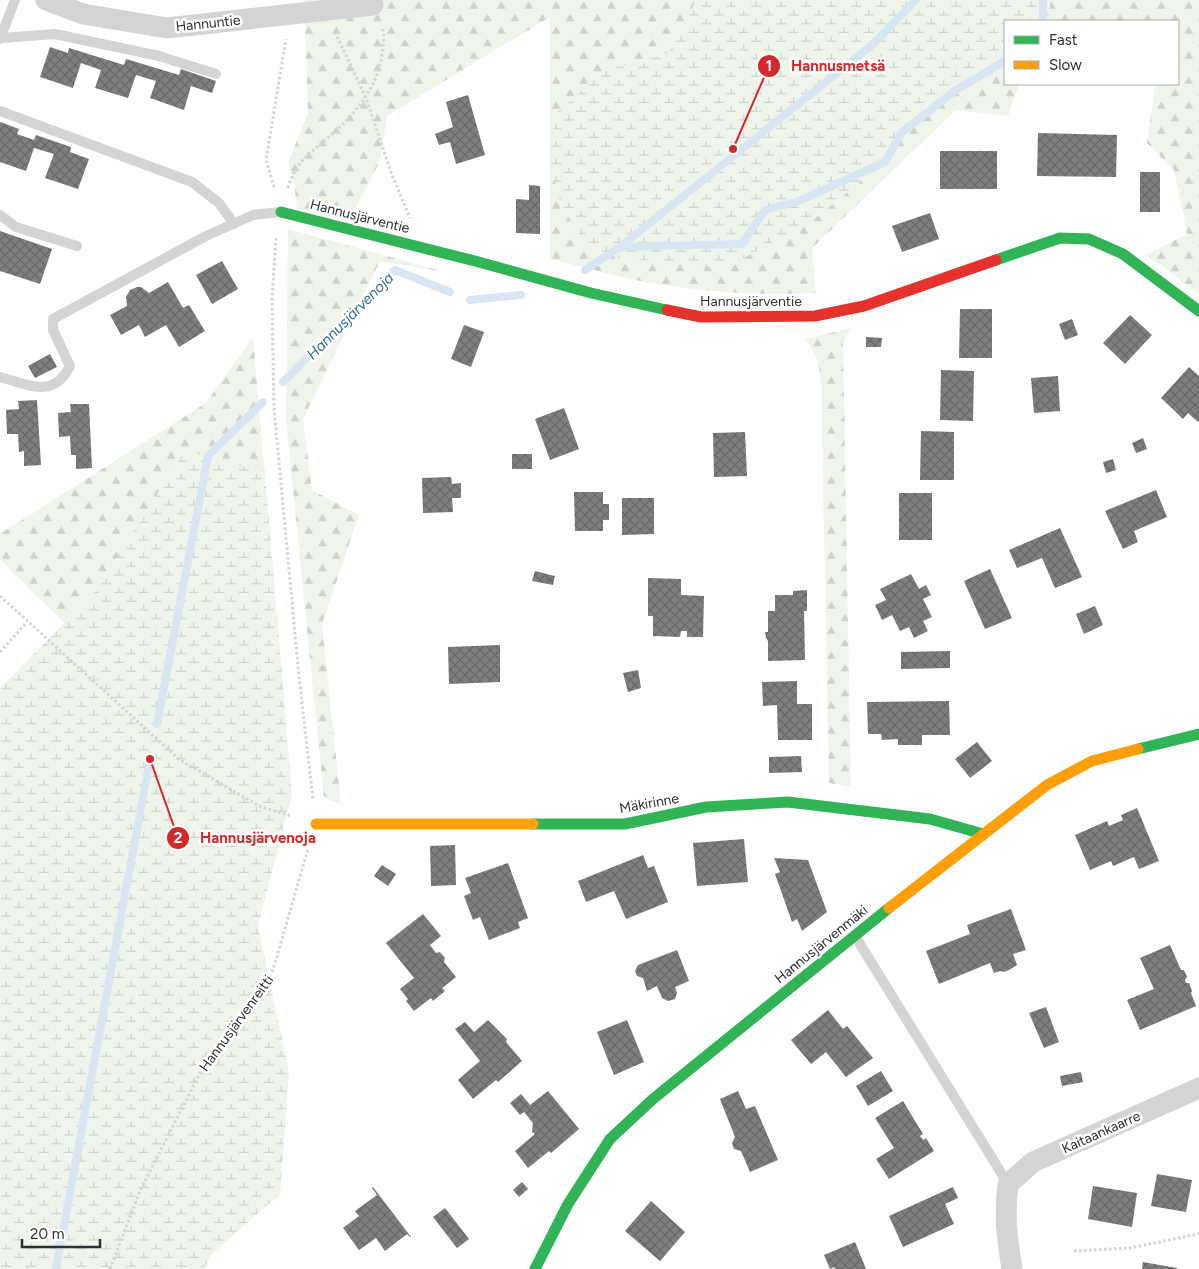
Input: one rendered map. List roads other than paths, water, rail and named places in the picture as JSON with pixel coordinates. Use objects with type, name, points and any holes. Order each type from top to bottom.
[{"type":"street","name":"Hannuntie","points":[[46,0],[83,14],[167,28],[373,5]]},
{"type":"street","name":"Hannusjärventie","points":[[281,212],[591,293],[701,317],[815,316],[864,306],[1060,238],[1074,238],[1089,240],[1123,254],[1199,312]]},
{"type":"street","name":"Hannusjärvenmäki","points":[[535,1269],[568,1204],[610,1139],[653,1099],[854,935],[1047,785],[1092,761],[1199,734]]},
{"type":"street","name":"Mäkirinne","points":[[316,824],[625,824],[706,807],[788,802],[930,819],[983,834]]},
{"type":"street","name":"Kaitaankaarre","points":[[1008,1184],[1034,1162],[1199,1088]]},
{"type":"street","points":[[1008,1184],[1005,1207],[1012,1269]]},
{"type":"lane","points":[[15,0],[1,38],[55,34],[159,56],[216,74]]},
{"type":"lane","points":[[0,111],[192,182],[219,203],[234,224]]},
{"type":"lane","points":[[0,378],[34,387],[51,387],[65,377],[70,366],[53,330],[53,319],[206,236],[253,215],[281,212]]},
{"type":"lane","points":[[0,215],[16,226],[77,246]]},
{"type":"lane","points":[[854,935],[1008,1184]]},
{"type":"waterway","points":[[620,247],[873,44],[916,0]]},
{"type":"waterway","name":"Hannusjärvenoja","points":[[1043,0],[1043,20]]},
{"type":"waterway","name":"Hannusjärvenoja","points":[[585,270],[620,247],[742,244],[765,210],[799,201],[885,162],[902,132],[956,90],[1004,62]]},
{"type":"waterway","name":"Hannusjärvenoja","points":[[283,382],[395,270],[450,292]]},
{"type":"waterway","name":"Hannusjärvenoja","points":[[470,300],[521,295]]},
{"type":"waterway","name":"Hannusjärvenoja","points":[[157,724],[208,456],[263,402]]},
{"type":"waterway","name":"Hannusjärvenoja","points":[[56,1269],[150,759]]},
{"type":"place","name":"Hannusmetsä","points":[[733,149]]},
{"type":"place","name":"Hannusjärvenoja","points":[[150,759]]}]
